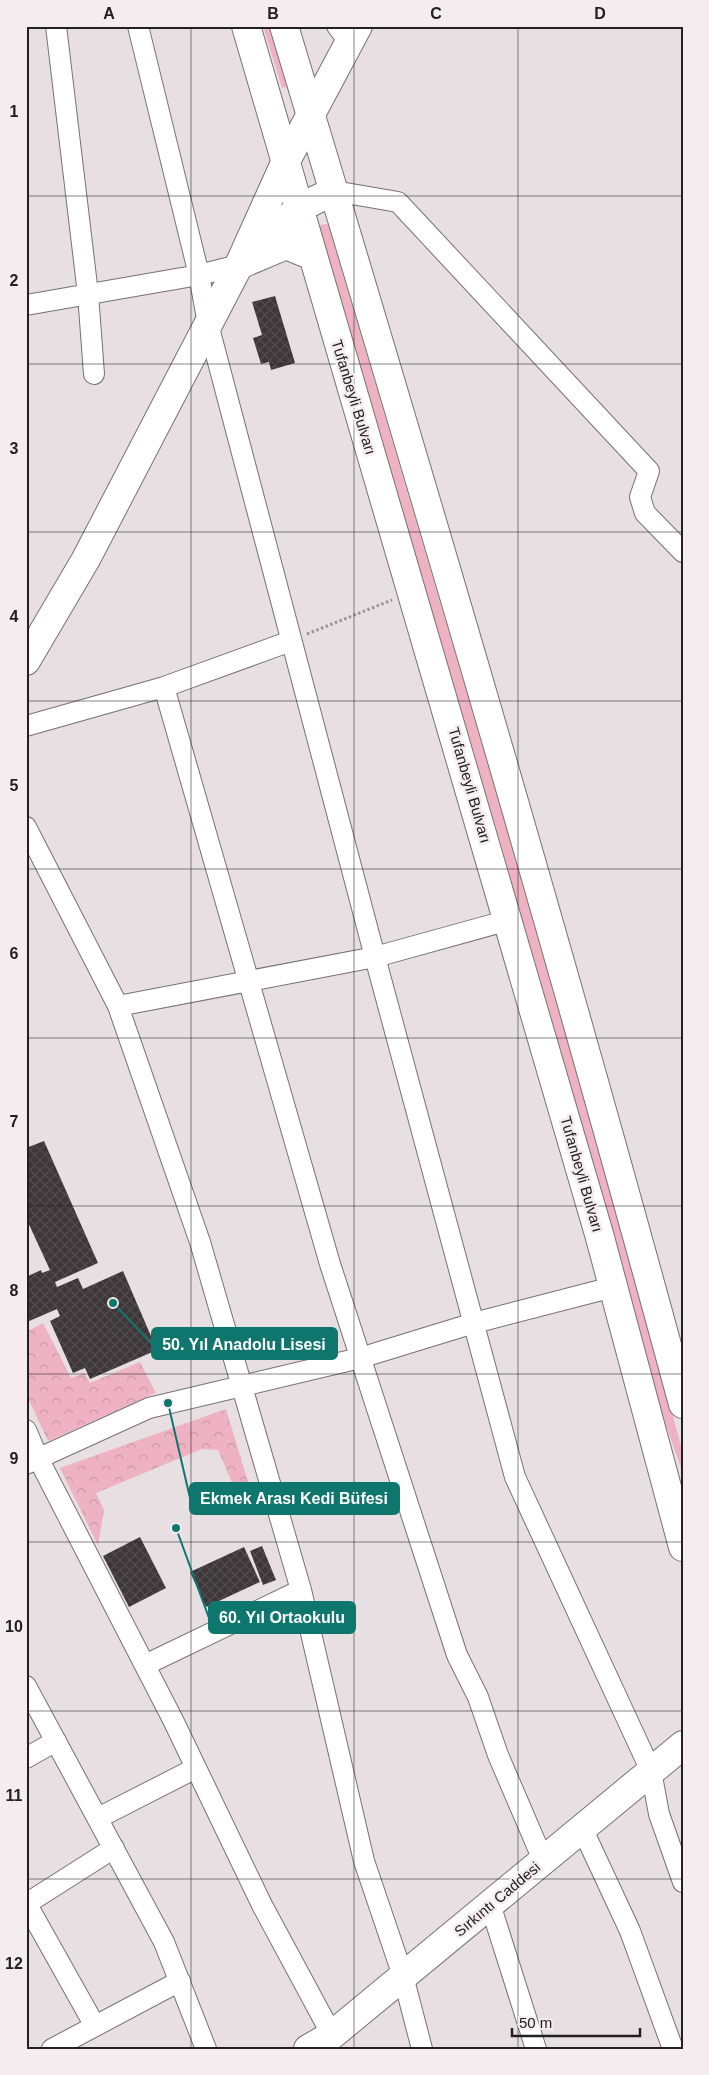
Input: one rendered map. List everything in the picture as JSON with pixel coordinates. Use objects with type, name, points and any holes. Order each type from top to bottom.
[{"type":"main road","name":"Tufanbeyli Bulvarı","points":[[246,26],[509,920],[614,1287],[683,1547]]},
{"type":"main road","points":[[284,26],[446,564],[608,1128],[683,1404]]},
{"type":"main road","points":[[26,661],[86,559],[239,265],[285,163],[311,115],[348,32]]},
{"type":"main road","points":[[239,265],[299,208],[334,191]]},
{"type":"main road","points":[[239,265],[286,245],[313,256]]},
{"type":"main road","name":"Sırkıntı Caddesi","points":[[308,2049],[332,2035],[683,1745]]},
{"type":"street","points":[[56,26],[88,294],[94,374]]},
{"type":"street","points":[[138,26],[199,275],[208,324],[375,957],[516,1476],[651,1771],[659,1814],[683,1882]]},
{"type":"street","points":[[334,191],[398,202],[649,471],[640,497],[645,513],[683,552]]},
{"type":"street","points":[[26,305],[199,275],[239,265]]},
{"type":"street","points":[[26,726],[164,687],[291,640]]},
{"type":"street","points":[[164,687],[330,1264],[360,1358],[457,1655],[478,1697],[498,1755],[544,1860]]},
{"type":"street","points":[[26,827],[118,1006],[200,1242],[301,1590],[364,1861],[403,1976],[422,2049]]},
{"type":"street","points":[[118,1006],[375,957],[509,920]]},
{"type":"street","points":[[32,1461],[148,1408],[360,1358],[474,1323],[614,1287]]},
{"type":"street","points":[[26,1430],[32,1461],[144,1665],[262,1904],[332,2035]]},
{"type":"street","points":[[144,1665],[301,1590]]},
{"type":"street","points":[[26,1686],[164,1942],[206,2049]]},
{"type":"street","points":[[26,1758],[56,1741]]},
{"type":"street","points":[[98,1818],[196,1768]]},
{"type":"street","points":[[582,1828],[630,1931],[673,2049]]},
{"type":"street","points":[[95,2026],[26,1904],[114,1848]]},
{"type":"street","points":[[490,1904],[536,2049]]},
{"type":"street","points":[[52,2049],[180,1981]]},
{"type":"path","points":[[291,640],[413,592]]},
{"type":"green space","points":[[263,26],[271,26],[290,86],[282,88]]},
{"type":"green space","points":[[328,224],[569,1038],[683,1453],[683,1473],[660,1409],[559,1044],[319,225]]},
{"type":"green space","points":[[43,1323],[71,1378],[84,1373],[90,1383],[140,1362],[156,1393],[48,1441],[26,1394],[26,1332]]},
{"type":"green space","points":[[226,1409],[257,1512],[246,1515],[218,1450],[202,1449],[96,1493],[104,1510],[98,1545],[60,1468]]},
{"type":"building","points":[[275,296],[295,363],[271,370],[269,362],[261,364],[253,338],[262,335],[252,302]]},
{"type":"building","points":[[44,1141],[98,1263],[55,1282],[57,1287],[78,1278],[83,1289],[123,1271],[157,1350],[90,1379],[85,1368],[73,1373],[50,1321],[60,1316],[57,1309],[27,1322],[26,1320],[26,1277],[41,1270],[42,1273],[50,1270],[26,1218],[26,1148]]},
{"type":"building","points":[[140,1537],[166,1588],[129,1607],[103,1556]]},
{"type":"building","points":[[262,1546],[276,1580],[263,1585],[250,1551]]},
{"type":"building","points":[[244,1547],[260,1582],[206,1607],[190,1572]]},
{"type":"place","name":"50. Yıl Anadolu Lisesi","points":[[113,1303]]},
{"type":"place","name":"Ekmek Arası Kedi Büfesi","points":[[168,1403]]},
{"type":"place","name":"60. Yıl Ortaokulu","points":[[176,1528]]}]
